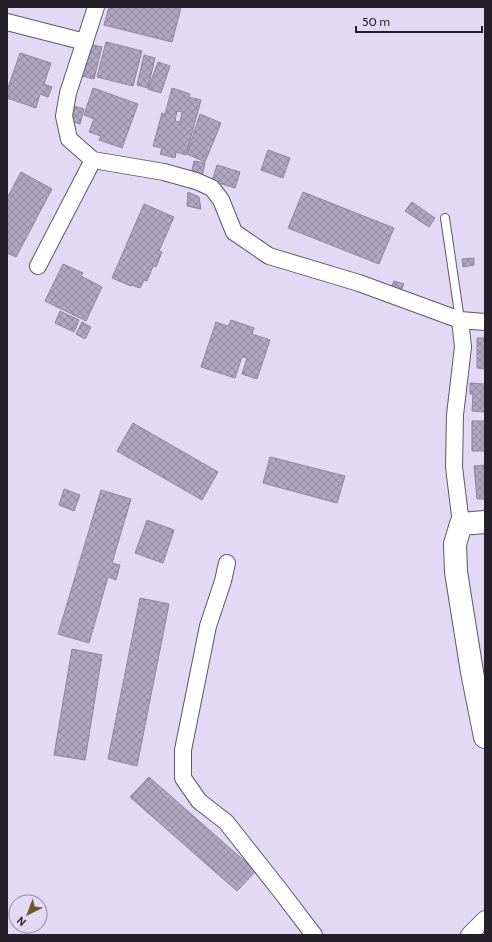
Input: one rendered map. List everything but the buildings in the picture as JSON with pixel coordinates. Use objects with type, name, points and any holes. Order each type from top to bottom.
[{"type":"street","points":[[96,7],[68,93],[64,116],[69,139],[93,160],[164,172],[196,181],[212,188],[221,200],[234,232],[269,256],[359,282],[460,320],[485,322]]},
{"type":"street","points":[[7,22],[85,42]]},
{"type":"street","points":[[38,266],[93,160]]},
{"type":"street","points":[[460,320],[463,347],[455,415],[454,467],[461,524],[455,544],[456,572],[472,672],[485,736]]},
{"type":"street","points":[[461,524],[485,522]]},
{"type":"street","points":[[227,563],[223,581],[208,626],[183,750],[183,778],[199,801],[226,822],[314,935]]},
{"type":"street","points":[[469,935],[485,919]]},
{"type":"lane","points":[[445,218],[460,320]]}]
